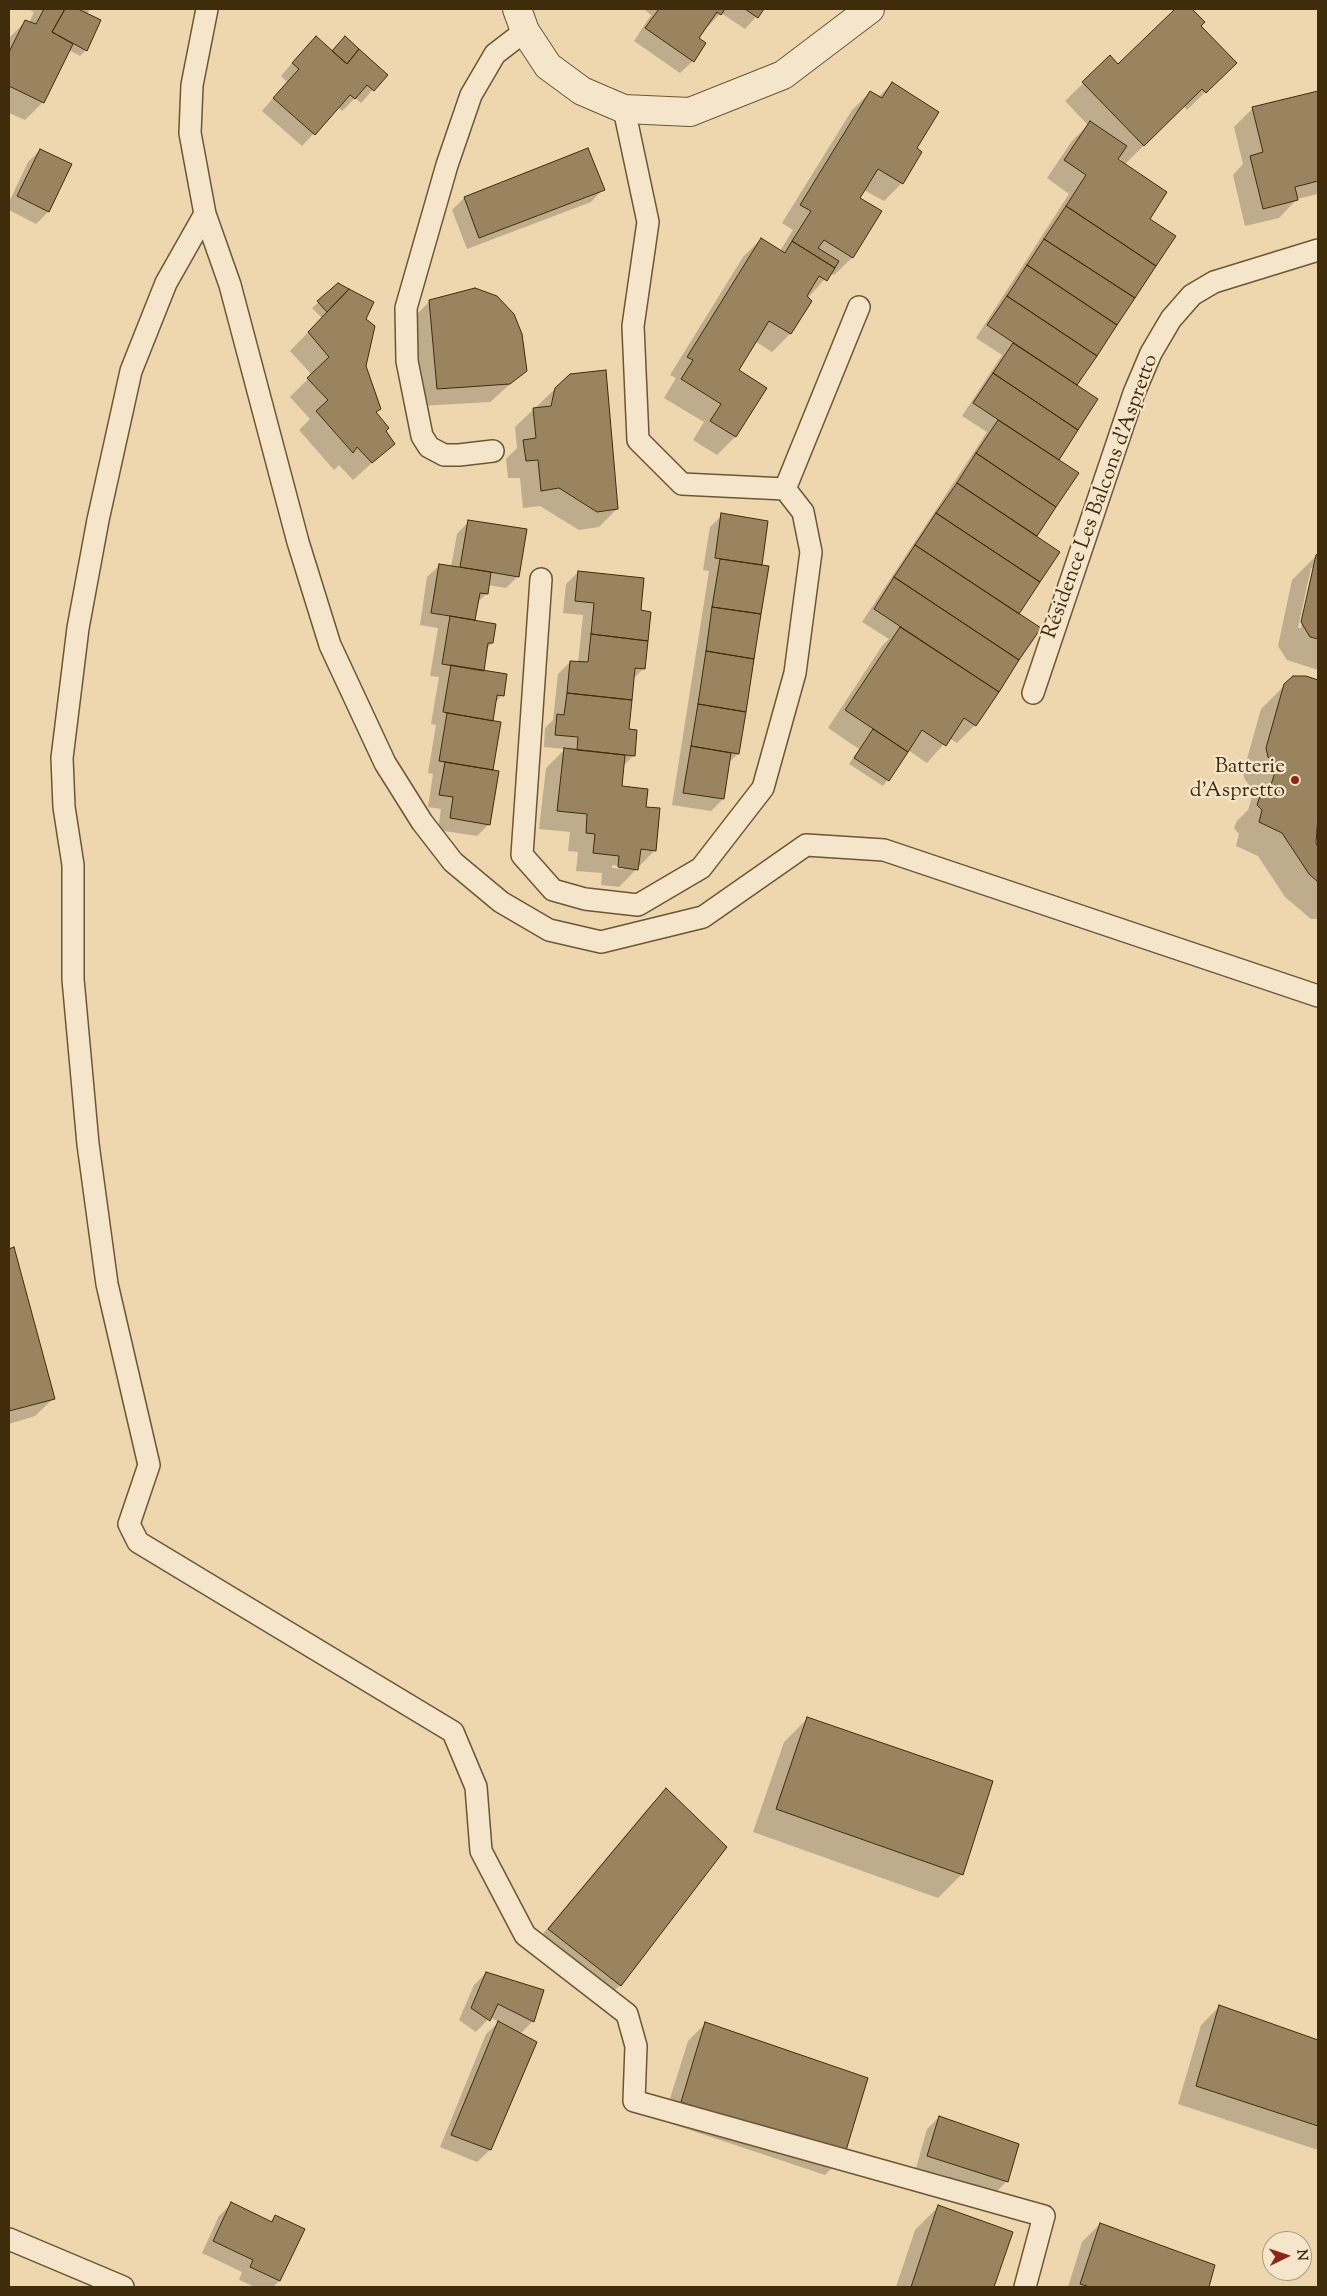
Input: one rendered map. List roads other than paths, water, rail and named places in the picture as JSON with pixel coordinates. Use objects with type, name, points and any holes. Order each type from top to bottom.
[{"type":"street","points":[[521,20],[548,66],[582,91],[624,109],[690,112],[783,75],[870,9]]},
{"type":"lane","points":[[207,9],[192,85],[190,134],[205,214],[230,285],[298,542],[330,645],[385,763],[422,822],[453,862],[501,902],[549,930],[601,942],[702,917],[806,845],[884,850],[1318,996]]},
{"type":"lane","points":[[493,451],[459,455],[444,454],[428,447],[422,436],[407,361],[406,308],[447,165],[472,95],[495,54],[521,20]]},
{"type":"lane","points":[[541,579],[522,854],[553,890],[585,899],[638,905],[701,868],[763,788],[795,674],[811,552],[803,512],[785,490],[682,484],[638,440],[633,326],[648,222],[624,109]]},
{"type":"lane","points":[[205,214],[166,283],[131,371],[98,520],[78,628],[62,758],[64,807],[73,865],[73,979],[88,1144],[106,1284],[149,1465],[129,1524],[138,1542],[453,1732],[476,1787],[482,1851],[524,1935],[627,2014],[636,2046],[634,2101],[1044,2216],[1025,2287]]},
{"type":"lane","name":"Résidence Les Balcons d'Aspretto","points":[[1033,693],[1134,393],[1152,353],[1171,320],[1192,295],[1214,282],[1318,250]]},
{"type":"lane","points":[[785,490],[859,307]]},
{"type":"lane","points":[[9,2239],[123,2287]]},
{"type":"place","name":"Batterie d'Aspretto","points":[[1295,780]]}]
